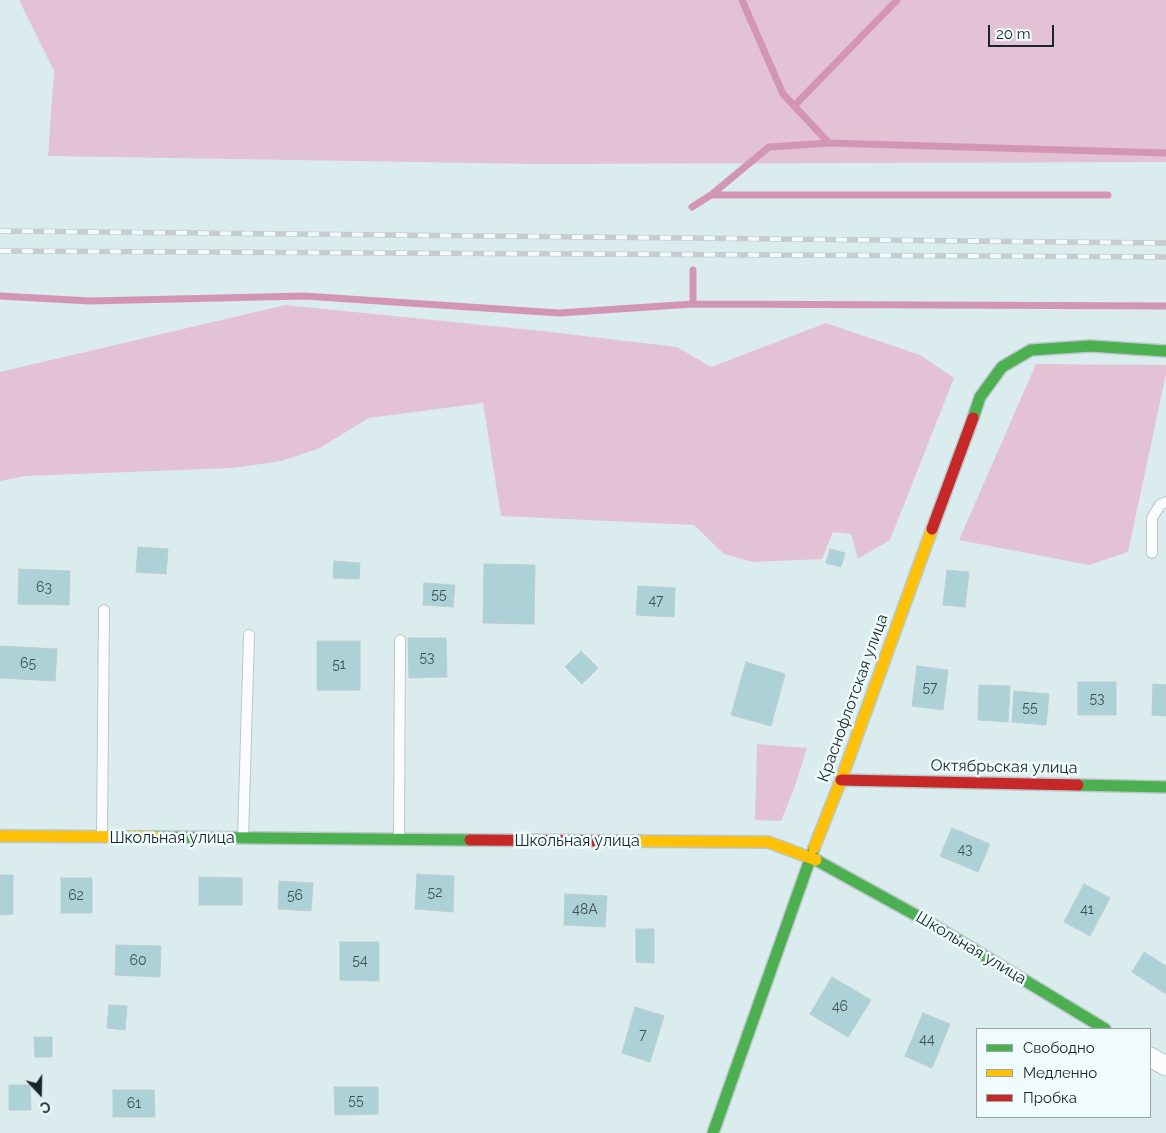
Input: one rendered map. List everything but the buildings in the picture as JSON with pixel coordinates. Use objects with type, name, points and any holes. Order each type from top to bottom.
[{"type":"street","name":"Краснофлотская улица","points":[[713,1133],[811,857],[841,780],[980,397],[1002,367],[1031,350],[1090,346],[1166,351]]},
{"type":"street","name":"Октябрьская улица","points":[[841,780],[1166,787]]},
{"type":"street","name":"Школьная улица","points":[[0,836],[768,842],[811,857],[930,923],[1103,1028]]},
{"type":"street","points":[[1151,1057],[1166,1066]]},
{"type":"lane","points":[[1152,553],[1152,518],[1160,505],[1166,502]]},
{"type":"lane","points":[[102,837],[104,610]]},
{"type":"lane","points":[[243,838],[249,635]]},
{"type":"lane","points":[[399,839],[400,640]]},
{"type":"shaded area","points":[[19,0],[1166,0],[1166,162],[536,164],[48,156],[54,71]]},
{"type":"shaded area","points":[[285,305],[542,331],[677,347],[711,367],[826,323],[920,355],[954,378],[890,540],[858,559],[851,534],[833,532],[822,559],[753,562],[724,554],[694,525],[501,516],[483,403],[369,418],[318,449],[281,461],[233,468],[25,476],[0,481],[0,372]]},
{"type":"shaded area","points":[[1036,364],[1166,365],[1166,374],[1128,552],[1089,565],[959,540]]},
{"type":"shaded area","points":[[757,744],[807,748],[781,821],[755,820]]},
{"type":"waterway","points":[[742,0],[783,94],[829,143]]},
{"type":"waterway","points":[[794,106],[897,0]]},
{"type":"waterway","points":[[692,207],[711,195],[769,147],[829,143],[1166,153]]},
{"type":"waterway","points":[[711,195],[1108,195]]},
{"type":"waterway","points":[[693,270],[693,304]]},
{"type":"waterway","points":[[0,296],[90,301],[304,296],[559,313],[693,304],[1166,306]]},
{"type":"railway","points":[[0,231],[1166,243]]},
{"type":"railway","points":[[0,251],[1166,257]]},
{"type":"traffic: fast","points":[[973,418],[980,397],[1002,367],[1031,350],[1090,346],[1166,351]]},
{"type":"traffic: fast","points":[[1078,785],[1166,787]]},
{"type":"traffic: fast","points":[[155,837],[470,840]]},
{"type":"traffic: fast","points":[[713,1133],[814,848]]},
{"type":"traffic: fast","points":[[816,860],[930,923],[1103,1028]]},
{"type":"traffic: slow","points":[[814,848],[841,780],[932,529]]},
{"type":"traffic: slow","points":[[0,836],[155,837]]},
{"type":"traffic: slow","points":[[622,841],[768,842],[816,860]]},
{"type":"traffic: jam","points":[[932,529],[973,418]]},
{"type":"traffic: jam","points":[[841,780],[1078,785]]},
{"type":"traffic: jam","points":[[470,840],[622,841]]}]
